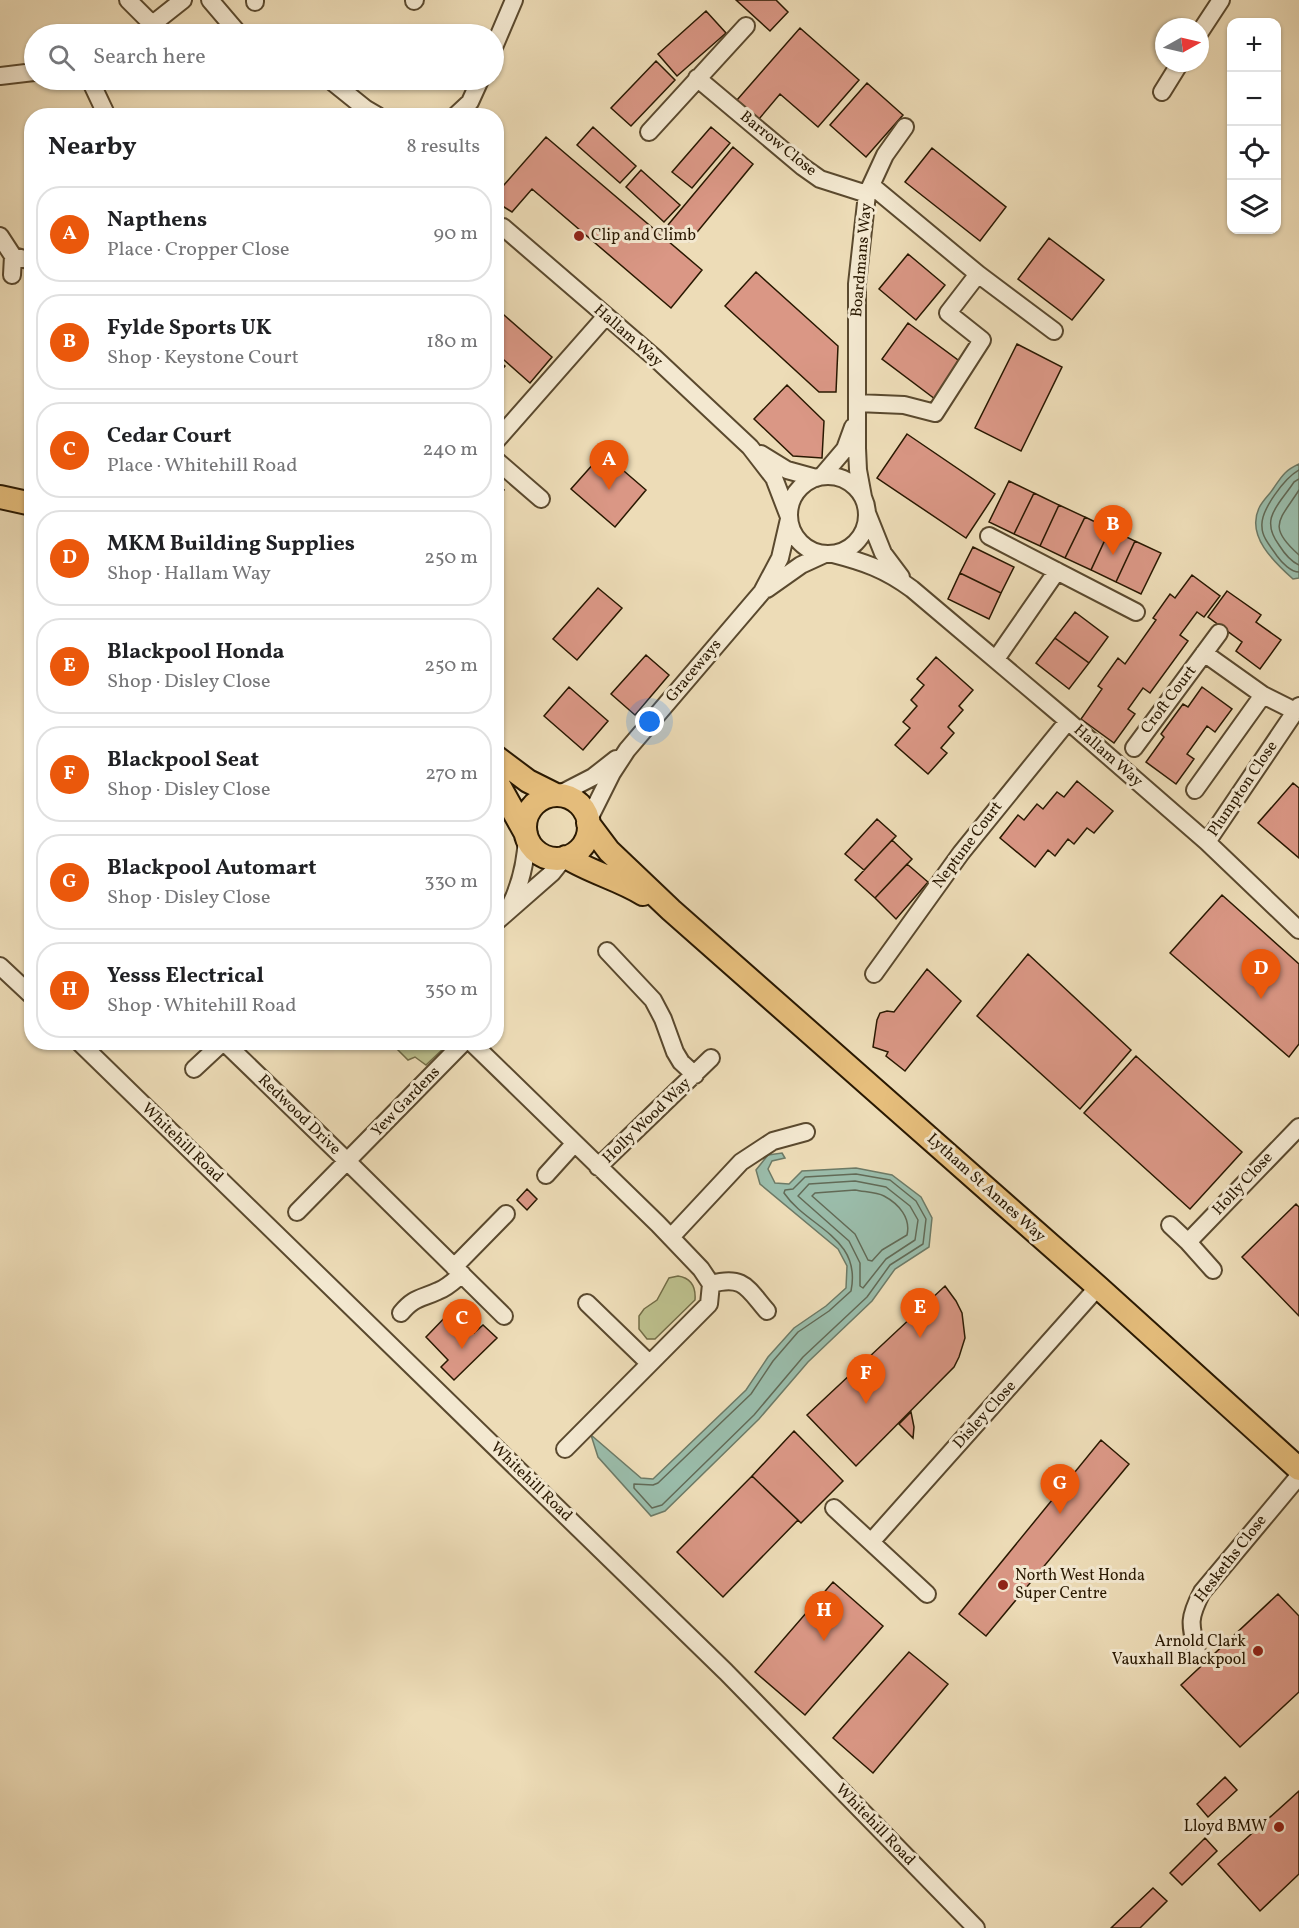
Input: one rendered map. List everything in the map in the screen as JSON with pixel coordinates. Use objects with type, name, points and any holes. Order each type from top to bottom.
[{"type":"main road","points":[[0,497],[24,502]]},
{"type":"main road","points":[[504,763],[528,781],[577,802],[584,810],[588,822],[588,835],[583,845],[565,857],[552,858],[543,855],[533,847],[504,795]]},
{"type":"main road","points":[[526,835],[526,821],[532,806],[546,797],[557,795]]},
{"type":"main road","name":"Lytham St Annes Way","points":[[588,822],[609,851],[670,910],[1098,1287],[1299,1469]]},
{"type":"main road","name":"Lytham St Annes Way","points":[[565,857],[578,865],[631,886],[670,910]]},
{"type":"street","points":[[128,0],[143,24]]},
{"type":"street","points":[[154,24],[183,0]]},
{"type":"street","points":[[210,0],[230,24]]},
{"type":"street","points":[[504,24],[514,0]]},
{"type":"street","points":[[1209,18],[1221,0]]},
{"type":"street","points":[[649,132],[746,26]]},
{"type":"street","points":[[1162,92],[1174,72]]},
{"type":"street","points":[[0,76],[24,73]]},
{"type":"street","name":"Barrow Close","points":[[697,78],[820,179],[870,190]]},
{"type":"street","points":[[95,90],[104,108]]},
{"type":"street","points":[[342,90],[364,108]]},
{"type":"street","points":[[464,108],[470,102],[475,90]]},
{"type":"street","name":"Boardmans Way","points":[[865,505],[857,459],[857,284],[870,190],[885,155],[905,128]]},
{"type":"street","points":[[870,190],[1054,331]]},
{"type":"street","name":"Hallam Way","points":[[504,228],[654,357],[750,447],[774,478],[789,518]]},
{"type":"street","points":[[0,236],[13,256],[12,275]]},
{"type":"street","points":[[13,256],[24,259]]},
{"type":"street","points":[[857,403],[904,405],[935,414],[982,340],[948,313],[978,274]]},
{"type":"street","points":[[504,432],[606,316]]},
{"type":"street","name":"Boardmans Way","points":[[819,477],[845,449],[852,433],[857,403]]},
{"type":"street","name":"Hallam Way","points":[[750,447],[787,470],[819,477]]},
{"type":"street","points":[[504,467],[541,499]]},
{"type":"street","points":[[831,476],[846,480],[859,490],[865,505],[867,523],[858,540],[842,552],[829,554],[814,552],[805,547],[792,530],[789,518],[790,507],[799,489],[819,477],[831,476]]},
{"type":"street","name":"Hallam Way","points":[[865,505],[884,553],[912,589]]},
{"type":"street","name":"Graceways","points":[[588,822],[612,773],[627,750],[762,592],[780,558],[789,518]]},
{"type":"street","points":[[988,536],[1136,612]]},
{"type":"street","name":"Hallam Way","points":[[829,554],[873,564],[912,589],[1207,842],[1299,930]]},
{"type":"street","name":"Graceways","points":[[762,592],[801,565],[829,554]]},
{"type":"street","points":[[996,659],[1057,571]]},
{"type":"street","name":"Croft Court","points":[[1134,748],[1219,633]]},
{"type":"street","name":"Croft Court","points":[[1204,653],[1263,695],[1297,709]]},
{"type":"street","points":[[1195,790],[1263,695]]},
{"type":"street","name":"Plumpton Close","points":[[1207,842],[1297,709]]},
{"type":"street","name":"Neptune Court","points":[[874,974],[960,853],[1068,721]]},
{"type":"street","name":"Graceways","points":[[557,795],[593,777],[627,750]]},
{"type":"street","points":[[504,912],[516,894],[520,882],[526,854],[526,835]]},
{"type":"street","points":[[504,915],[552,873],[565,857]]},
{"type":"street","name":"Holly Wood Way","points":[[607,951],[654,1000],[675,1052],[681,1062],[695,1075]]},
{"type":"street","points":[[0,966],[24,988]]},
{"type":"street","name":"Whitehill Road","points":[[87,1050],[726,1672],[976,1928]]},
{"type":"street","name":"Redwood Drive","points":[[194,1069],[214,1050]]},
{"type":"street","name":"Redwood Drive","points":[[231,1050],[348,1162]]},
{"type":"street","name":"Yew Gardens","points":[[297,1212],[456,1050]]},
{"type":"street","name":"Holly Wood Way","points":[[479,1050],[671,1237],[701,1269],[711,1284]]},
{"type":"street","name":"Holly Wood Way","points":[[598,1167],[711,1058]]},
{"type":"street","name":"Holly Close","points":[[1188,1242],[1299,1127]]},
{"type":"street","points":[[671,1237],[741,1162],[773,1141],[806,1132]]},
{"type":"street","points":[[546,1175],[574,1144]]},
{"type":"street","points":[[348,1162],[504,1317]]},
{"type":"street","points":[[401,1313],[409,1302],[439,1291],[506,1214]]},
{"type":"street","points":[[1170,1225],[1212,1270]]},
{"type":"street","points":[[565,1449],[709,1304],[711,1284],[726,1280],[741,1284],[748,1288],[767,1311]]},
{"type":"street","name":"Disley Close","points":[[871,1542],[1098,1287]]},
{"type":"street","points":[[587,1303],[649,1363]]},
{"type":"street","name":"Heskeths Close","points":[[1197,1652],[1191,1624],[1192,1612],[1202,1592],[1299,1476]]},
{"type":"street","points":[[834,1508],[927,1594]]},
{"type":"green space","points":[[398,1050],[442,1050],[426,1065],[415,1057],[408,1060]]},
{"type":"green space","points":[[678,1276],[692,1284],[695,1300],[655,1339],[647,1339],[639,1329],[639,1316],[644,1309],[657,1300],[669,1278]]},
{"type":"water","points":[[1299,464],[1299,578],[1293,579],[1264,548],[1256,529],[1256,518],[1260,505],[1281,477]]},
{"type":"water","points":[[782,1153],[785,1158],[772,1161],[768,1169],[775,1183],[789,1184],[802,1171],[856,1168],[892,1175],[921,1197],[932,1218],[929,1247],[895,1269],[872,1301],[808,1362],[759,1419],[665,1511],[651,1516],[598,1457],[591,1435],[641,1478],[653,1479],[746,1390],[768,1357],[794,1328],[826,1306],[846,1288],[847,1266],[838,1249],[760,1184],[756,1170],[768,1155]]},
{"type":"building","points":[[736,0],[776,0],[788,12],[770,31]]},
{"type":"building","points":[[706,11],[726,33],[677,76],[658,54]]},
{"type":"building","points":[[800,28],[859,80],[818,127],[780,94],[759,119],[737,100]]},
{"type":"building","points":[[656,61],[675,80],[631,126],[611,108]]},
{"type":"building","points":[[867,83],[903,115],[866,157],[830,125]]},
{"type":"building","points":[[593,127],[636,166],[620,183],[577,145]]},
{"type":"building","points":[[711,127],[730,143],[692,188],[672,172]]},
{"type":"building","points":[[546,137],[702,270],[671,308],[532,189],[512,212],[504,207],[504,185]]},
{"type":"building","points":[[733,147],[753,164],[689,242],[668,225]]},
{"type":"building","points":[[932,148],[1006,207],[980,241],[905,182]]},
{"type":"building","points":[[641,170],[680,205],[664,222],[626,187]]},
{"type":"building","points":[[1049,238],[1104,280],[1072,320],[1018,279]]},
{"type":"building","points":[[908,254],[945,285],[916,320],[879,289]]},
{"type":"building","points":[[756,272],[838,346],[836,392],[819,392],[725,306]]},
{"type":"building","points":[[504,315],[552,357],[530,383],[504,360]]},
{"type":"building","points":[[908,323],[962,363],[935,399],[882,359]]},
{"type":"building","points":[[1017,344],[1062,367],[1021,451],[975,428]]},
{"type":"building","points":[[787,385],[824,421],[822,458],[793,456],[754,419]]},
{"type":"building","points":[[907,434],[995,494],[966,538],[877,478]]},
{"type":"building","points":[[603,453],[646,490],[615,527],[571,489]]},
{"type":"building","points":[[1009,481],[1034,493],[1014,534],[989,522]]},
{"type":"building","points":[[1034,493],[1059,505],[1040,546],[1014,534]]},
{"type":"building","points":[[1059,505],[1085,517],[1065,558],[1040,546]]},
{"type":"building","points":[[1085,517],[1110,529],[1091,570],[1065,558]]},
{"type":"building","points":[[1110,529],[1135,541],[1116,582],[1091,570]]},
{"type":"building","points":[[1135,541],[1161,553],[1141,594],[1116,582]]},
{"type":"building","points":[[973,547],[1014,567],[1001,593],[960,573]]},
{"type":"building","points":[[960,573],[1001,593],[989,619],[948,599]]},
{"type":"building","points":[[1192,575],[1220,596],[1204,617],[1197,612],[1180,635],[1188,641],[1150,693],[1143,688],[1128,709],[1135,714],[1114,743],[1081,719],[1102,689],[1098,686],[1118,658],[1125,664],[1156,620],[1153,618],[1170,594],[1175,598]]},
{"type":"building","points":[[598,588],[622,608],[577,660],[553,639]]},
{"type":"building","points":[[1227,591],[1261,615],[1256,622],[1281,640],[1260,669],[1236,651],[1242,642],[1208,617]]},
{"type":"building","points":[[1075,612],[1108,637],[1089,663],[1055,638]]},
{"type":"building","points":[[1055,638],[1089,663],[1069,689],[1036,663]]},
{"type":"building","points":[[646,655],[669,675],[635,715],[611,694]]},
{"type":"building","points":[[936,657],[973,690],[959,706],[963,710],[948,727],[954,733],[941,748],[947,753],[928,774],[895,745],[910,728],[903,722],[917,706],[911,700],[924,685],[917,679]]},
{"type":"building","points":[[569,687],[608,721],[583,750],[544,716]]},
{"type":"building","points":[[1202,687],[1232,709],[1215,732],[1207,726],[1187,754],[1194,759],[1176,784],[1146,762],[1164,737],[1161,734],[1183,704],[1188,707]]},
{"type":"building","points":[[1077,781],[1113,811],[1094,833],[1087,828],[1074,844],[1068,839],[1055,856],[1048,850],[1035,867],[1000,838],[1018,815],[1024,820],[1037,804],[1043,809],[1057,792],[1064,797]]},
{"type":"building","points":[[1293,783],[1299,788],[1299,858],[1258,823]]},
{"type":"building","points":[[877,819],[896,836],[864,870],[845,854]]},
{"type":"building","points":[[892,840],[912,859],[875,898],[855,880]]},
{"type":"building","points":[[907,864],[928,882],[896,919],[875,898]]},
{"type":"building","points":[[1222,895],[1299,964],[1299,1044],[1289,1057],[1170,953]]},
{"type":"building","points":[[1028,954],[1131,1050],[1080,1109],[977,1016]]},
{"type":"building","points":[[927,969],[961,1001],[905,1071],[886,1056],[888,1052],[873,1047],[877,1020],[880,1013],[894,1012]]},
{"type":"building","points":[[1136,1056],[1242,1152],[1190,1209],[1084,1113]]},
{"type":"building","points":[[527,1189],[537,1199],[527,1210],[517,1200]]},
{"type":"building","points":[[1296,1204],[1299,1207],[1299,1316],[1242,1257]]},
{"type":"building","points":[[945,1286],[962,1313],[965,1338],[959,1357],[954,1367],[856,1466],[807,1415]]},
{"type":"building","points":[[452,1310],[474,1333],[483,1325],[497,1338],[454,1380],[441,1367],[448,1360],[426,1337]]},
{"type":"building","points":[[911,1412],[914,1427],[913,1438],[899,1424]]},
{"type":"building","points":[[794,1431],[843,1481],[801,1523],[752,1476]]},
{"type":"building","points":[[1101,1440],[1129,1464],[986,1636],[959,1614]]},
{"type":"building","points":[[752,1476],[798,1520],[723,1597],[677,1552]]},
{"type":"building","points":[[833,1582],[883,1626],[805,1715],[755,1672]]},
{"type":"building","name":"Arnold Clark Vauxhall Blackpool","points":[[1278,1594],[1299,1616],[1299,1692],[1240,1747],[1181,1685]]},
{"type":"building","points":[[909,1652],[948,1684],[873,1773],[833,1738]]},
{"type":"building","points":[[1225,1777],[1237,1790],[1208,1817],[1197,1804]]},
{"type":"building","name":"Lloyd BMW","points":[[1299,1791],[1299,1874],[1260,1911],[1218,1864]]},
{"type":"building","points":[[1205,1838],[1217,1851],[1182,1885],[1170,1873]]},
{"type":"building","points":[[1153,1888],[1167,1901],[1140,1928],[1111,1928]]},
{"type":"place","name":"Clip and Climb","points":[[579,236]]},
{"type":"place","name":"Napthens","points":[[609,490]]},
{"type":"place","name":"Fylde Sports UK","points":[[1113,555]]},
{"type":"place","name":"MKM Building Supplies","points":[[1261,999]]},
{"type":"place","name":"Blackpool Honda","points":[[920,1338]]},
{"type":"place","name":"Cedar Court","points":[[462,1349]]},
{"type":"place","name":"Blackpool Seat","points":[[866,1404]]},
{"type":"place","name":"Blackpool Automart","points":[[1060,1514]]},
{"type":"place","name":"North West Honda Super Centre","points":[[1003,1585]]},
{"type":"place","name":"Yesss Electrical","points":[[824,1641]]},
{"type":"place","name":"Arnold Clark Vauxhall Blackpool","points":[[1258,1651]]},
{"type":"place","name":"Lloyd BMW","points":[[1279,1827]]}]
